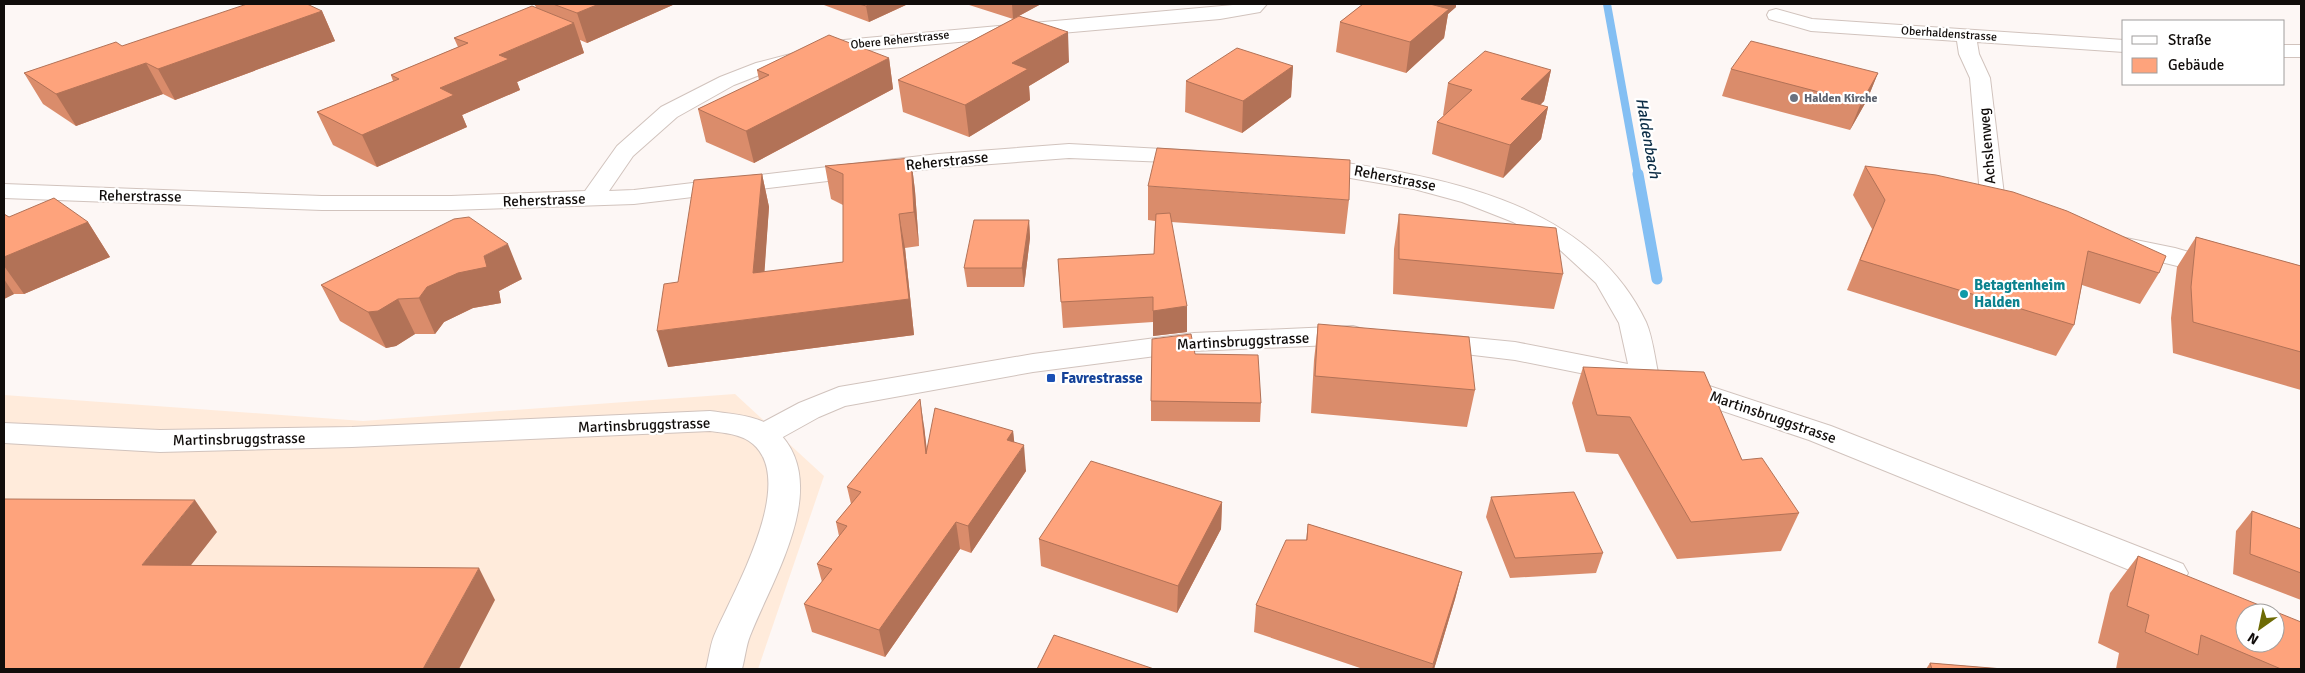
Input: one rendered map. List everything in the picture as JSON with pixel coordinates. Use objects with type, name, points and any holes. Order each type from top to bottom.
[{"type":"street","name":"Obere Reherstrasse","points":[[592,198],[625,151],[669,112],[727,80],[771,64],[844,46],[916,38],[1220,13],[1253,8],[1258,4]]},
{"type":"street","name":"Oberhaldenstrasse","points":[[1776,15],[1811,25],[2122,46]]},
{"type":"street","name":"Achslenweg","points":[[1966,35],[1969,54],[1980,78],[1993,207],[2032,224]]},
{"type":"street","points":[[2285,51],[2301,51]]},
{"type":"street","name":"Reherstrasse","points":[[4,191],[322,203],[451,203],[678,193],[938,161],[1042,153],[1108,152],[1214,157]]},
{"type":"street","name":"Reherstrasse","points":[[1293,163],[1383,174],[1452,189],[1516,214],[1565,240],[1582,252],[1598,269],[1628,311],[1644,360],[1645,377]]},
{"type":"street","points":[[2100,242],[2175,256],[2238,274]]},
{"type":"street","name":"Martinsbruggstrasse","points":[[4,433],[180,440],[352,437],[710,421],[742,426],[763,435],[808,410],[839,397],[1033,363],[1194,342],[1349,335],[1378,338]]},
{"type":"street","name":"Martinsbruggstrasse","points":[[1408,341],[1515,351],[1645,377],[1711,395],[1820,433],[2199,584]]},
{"type":"street","points":[[724,669],[731,638],[763,570],[779,525],[783,497],[783,465],[774,445],[763,435]]},
{"type":"shaded area","points":[[735,394],[824,476],[758,669],[4,669],[4,395],[363,421]]},
{"type":"building","points":[[247,4],[307,4],[322,11],[158,69],[146,63],[56,94],[24,73],[116,42],[122,46]]},
{"type":"building","points":[[553,4],[599,4],[577,13]]},
{"type":"building","points":[[1363,4],[1430,4],[1449,9],[1410,42],[1340,22]]},
{"type":"building","points":[[532,6],[574,23],[499,55],[509,59],[440,88],[454,95],[362,135],[317,112],[399,79],[391,75],[468,43],[454,38]]},
{"type":"building","points":[[1019,16],[1068,32],[1012,63],[1028,69],[965,105],[898,80]]},
{"type":"building","points":[[829,35],[889,58],[746,131],[698,109],[769,75],[757,70]]},
{"type":"building","points":[[1751,41],[1878,73],[1861,103],[1731,69]]},
{"type":"building","points":[[1237,48],[1293,66],[1243,101],[1186,81]]},
{"type":"building","points":[[1485,51],[1551,70],[1521,99],[1548,107],[1510,145],[1437,122],[1472,90],[1448,83]]},
{"type":"building","points":[[1157,148],[1350,160],[1349,200],[1148,186]]},
{"type":"building","points":[[911,158],[914,212],[899,214],[909,299],[657,331],[664,284],[678,282],[694,180],[762,174],[753,273],[843,262],[843,174],[825,166]]},
{"type":"building","points":[[1865,166],[1936,175],[2013,192],[2067,211],[2166,256],[2159,273],[2088,251],[2074,325],[1860,260],[1885,200]]},
{"type":"building","points":[[54,198],[88,222],[4,257],[4,214],[9,217]]},
{"type":"building","points":[[1170,213],[1187,306],[1153,311],[1153,297],[1061,302],[1058,259],[1154,254],[1156,214]]},
{"type":"building","points":[[1399,214],[1556,228],[1563,274],[1399,259]]},
{"type":"building","points":[[469,217],[508,244],[484,256],[487,267],[458,273],[427,287],[419,298],[398,299],[378,311],[368,312],[321,285],[454,219]]},
{"type":"building","points":[[974,220],[1029,220],[1022,268],[964,268]]},
{"type":"building","points":[[2196,237],[2301,266],[2301,352],[2193,322],[2191,287]]},
{"type":"building","points":[[1318,324],[1469,337],[1475,390],[1315,376]]},
{"type":"building","points":[[1191,334],[1195,354],[1258,355],[1261,403],[1151,401],[1152,339]]},
{"type":"building","points":[[1583,367],[1704,372],[1742,460],[1762,458],[1799,513],[1691,522],[1630,417],[1597,415]]},
{"type":"building","points":[[920,399],[926,454],[935,408],[1013,431],[1007,440],[1024,445],[968,526],[956,522],[879,630],[804,604],[832,569],[817,564],[847,526],[836,522],[861,492],[847,487]]},
{"type":"building","points":[[1091,461],[1222,502],[1178,586],[1039,539]]},
{"type":"building","points":[[1574,492],[1603,553],[1515,558],[1491,497]]},
{"type":"building","points":[[4,499],[195,500],[142,565],[479,568],[423,669],[4,669]]},
{"type":"building","points":[[2252,511],[2301,529],[2301,573],[2250,554]]},
{"type":"building","points":[[1308,524],[1462,572],[1433,664],[1256,605],[1286,540],[1307,540]]},
{"type":"building","points":[[2138,556],[2254,603],[2235,603],[2235,649],[2201,635],[2198,655],[2145,632],[2149,615],[2127,606]]},
{"type":"building","points":[[2285,616],[2301,622],[2301,669],[2281,669],[2243,653],[2285,653]]},
{"type":"building","points":[[1054,635],[1154,669],[1037,669]]},
{"type":"building","points":[[1930,663],[2003,669],[1932,669]]},
{"type":"waterway","name":"Haldenbach","points":[[1607,4],[1638,176]]},
{"type":"waterway","name":"Haldenbach","points":[[1638,174],[1657,279]]},
{"type":"place","name":"Halden Kirche","points":[[1794,98]]},
{"type":"place","name":"Betagtenheim Halden","points":[[1964,294]]},
{"type":"place","name":"Favrestrasse","points":[[1051,378]]}]
